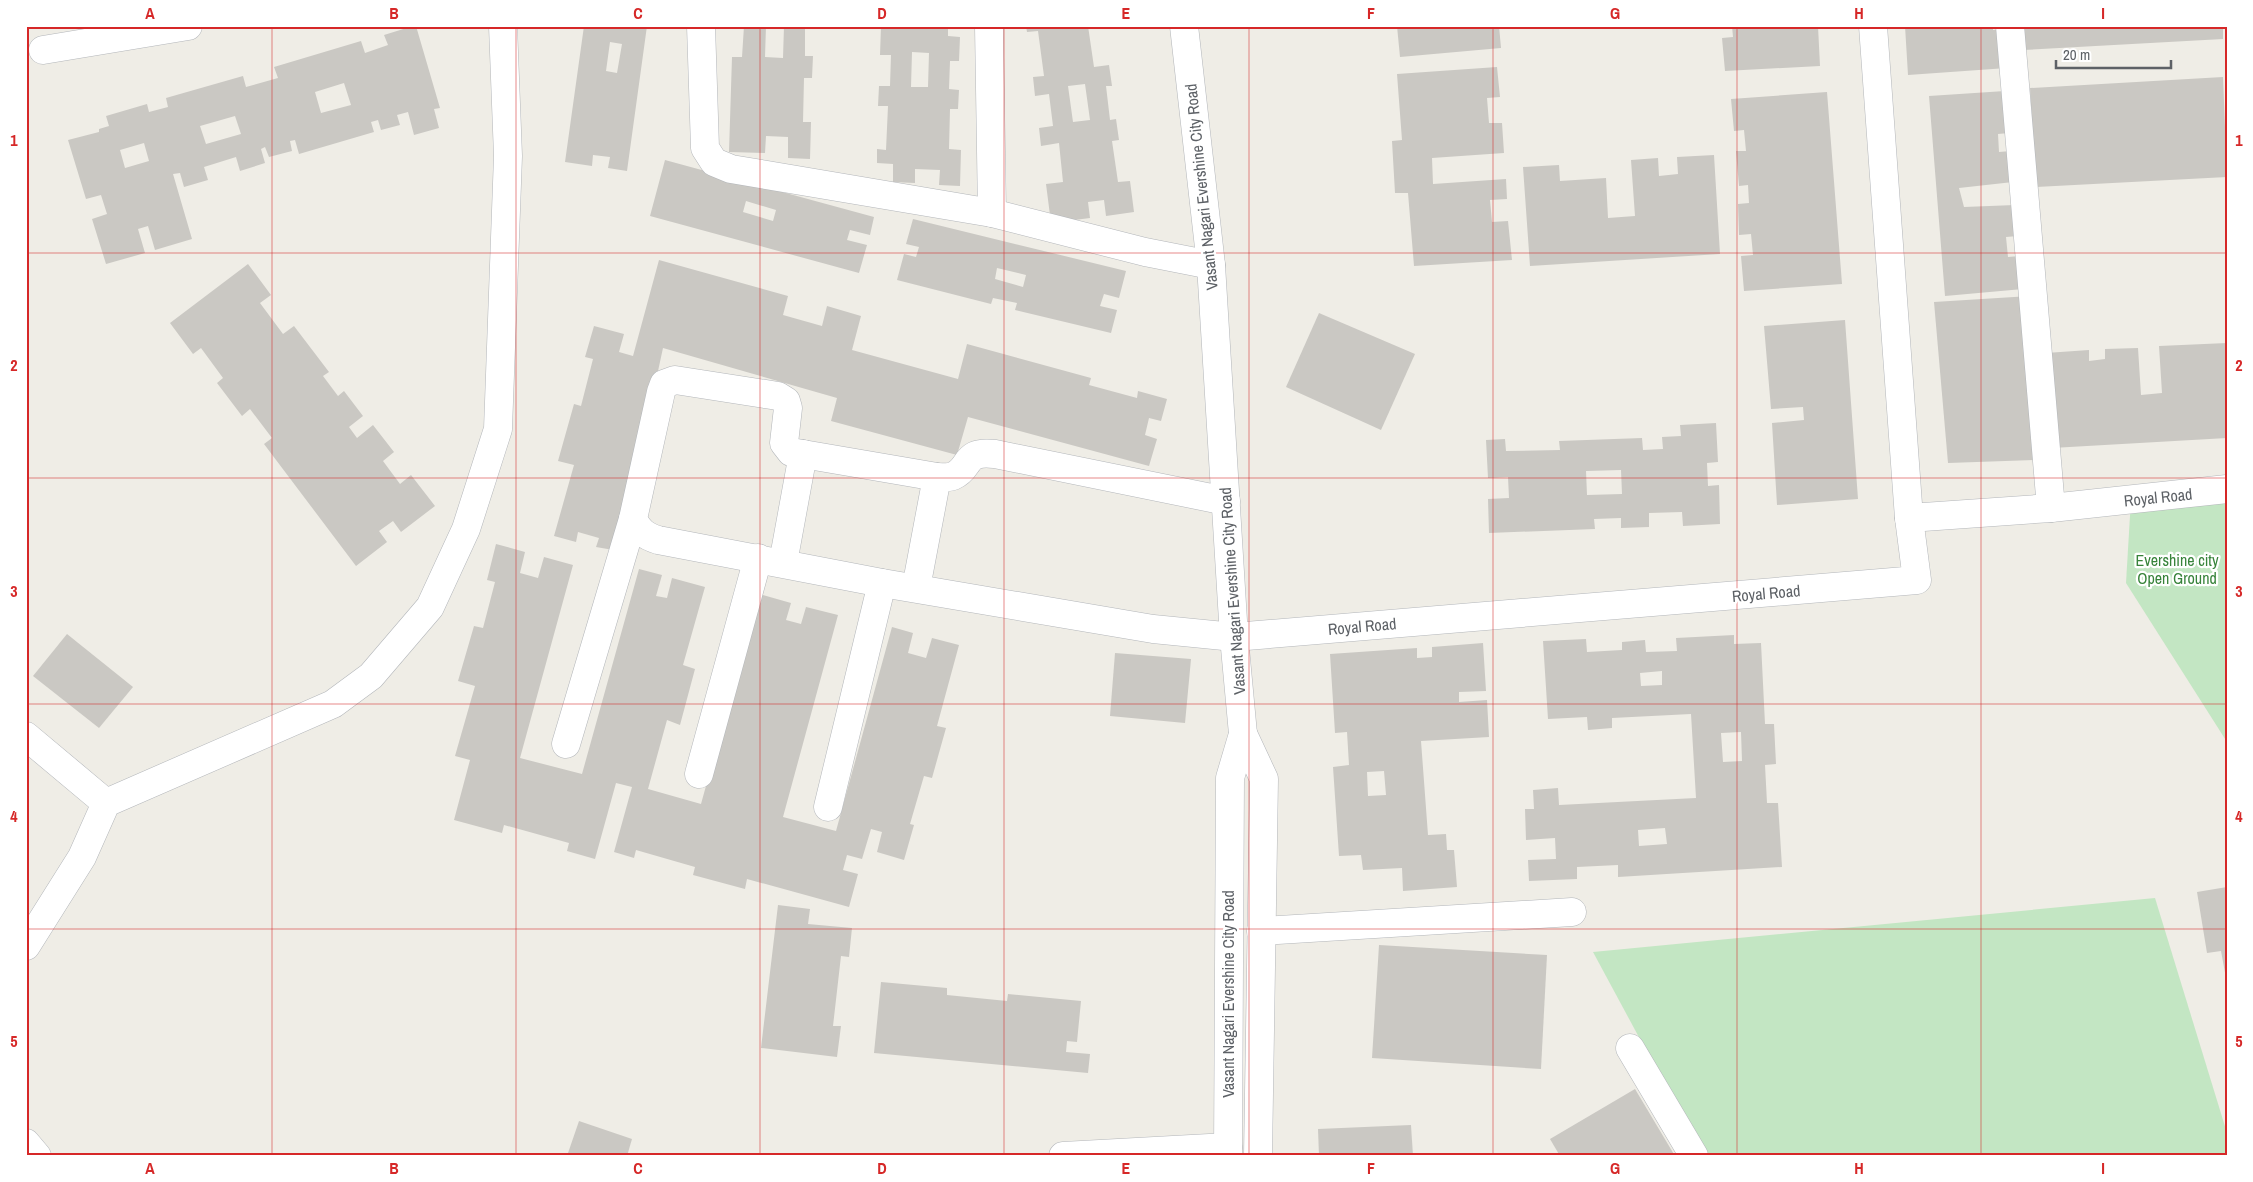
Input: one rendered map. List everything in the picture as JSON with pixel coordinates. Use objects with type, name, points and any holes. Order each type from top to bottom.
[{"type":"street","points":[[43,50],[188,26]]},
{"type":"street","points":[[26,946],[82,857],[106,803],[333,704],[371,676],[430,607],[466,529],[498,429],[508,156],[504,26]]},
{"type":"street","points":[[701,26],[704,148],[714,162],[732,169],[992,213],[1145,252],[1211,265]]},
{"type":"street","points":[[989,26],[992,213]]},
{"type":"street","name":"Vasant Nagari Evershine City Road","points":[[1184,26],[1211,265],[1234,637],[1243,734],[1230,778],[1228,1152]]},
{"type":"street","points":[[1873,26],[1909,518]]},
{"type":"street","points":[[2010,26],[2051,508]]},
{"type":"street","points":[[566,744],[633,519],[661,392],[664,384],[668,381],[675,380],[778,396],[786,401],[788,408],[784,443],[791,452],[937,477],[951,477],[959,472],[969,459],[983,452],[1226,501]]},
{"type":"street","points":[[699,774],[803,454]]},
{"type":"street","points":[[916,588],[937,477]]},
{"type":"street","name":"Royal Road","points":[[1234,637],[1917,580],[1909,518],[2051,508],[2227,489]]},
{"type":"street","points":[[633,519],[639,530],[647,536],[658,540],[882,583],[1153,629],[1234,637]]},
{"type":"street","points":[[828,807],[882,583]]},
{"type":"street","points":[[1243,734],[1264,779],[1258,1156]]},
{"type":"street","points":[[26,736],[106,803]]},
{"type":"street","points":[[1261,931],[1572,912]]},
{"type":"street","points":[[1630,1048],[1694,1156]]},
{"type":"street","points":[[26,1143],[37,1156]]},
{"type":"street","points":[[1063,1156],[1228,1152]]},
{"type":"green space","name":"Evershine city Open Ground","points":[[2227,490],[2227,742],[2126,583],[2131,499]]},
{"type":"green space","points":[[2155,898],[2227,1133],[2227,1156],[1703,1156],[1593,952]]},
{"type":"building","points":[[416,26],[440,108],[434,109],[439,128],[414,135],[408,112],[397,115],[400,125],[381,130],[378,120],[371,122],[374,132],[299,154],[295,140],[290,141],[292,151],[269,157],[265,147],[261,149],[265,163],[240,171],[236,157],[204,167],[208,180],[184,187],[180,173],[173,174],[192,239],[155,250],[148,226],[138,229],[145,253],[106,264],[92,219],[107,214],[101,195],[86,199],[68,140],[99,132],[99,129],[109,126],[106,116],[147,104],[149,112],[168,107],[166,98],[243,76],[246,87],[278,78],[274,67],[361,41],[365,53],[388,45],[384,35]],"holes":[[[344,83],[351,105],[321,113],[315,92]],[[235,116],[241,134],[206,144],[200,126]],[[144,143],[149,161],[125,168],[120,150]]]},
{"type":"building","points":[[584,26],[647,26],[627,171],[608,168],[610,157],[593,155],[592,166],[565,162]],"holes":[[[610,42],[622,44],[617,73],[606,71]]]},
{"type":"building","points":[[744,26],[766,26],[765,57],[783,58],[784,26],[805,26],[805,56],[813,56],[812,78],[804,78],[803,122],[811,122],[810,159],[788,158],[788,137],[766,136],[765,153],[729,152],[732,57],[742,57]]},
{"type":"building","points":[[881,26],[948,26],[948,36],[960,37],[959,61],[950,61],[949,89],[959,90],[958,109],[950,109],[949,149],[961,150],[960,186],[939,185],[940,170],[915,169],[915,183],[893,182],[893,164],[877,163],[877,149],[886,150],[888,106],[878,106],[879,86],[890,86],[891,55],[880,55]],"holes":[[[912,52],[929,53],[928,87],[911,87]]]},
{"type":"building","points":[[1026,26],[1088,26],[1094,67],[1109,65],[1112,86],[1106,86],[1110,120],[1116,119],[1119,140],[1112,141],[1118,182],[1130,181],[1134,212],[1106,216],[1104,200],[1088,202],[1090,218],[1051,223],[1046,184],[1063,182],[1059,143],[1041,146],[1039,128],[1053,126],[1049,94],[1035,96],[1033,77],[1044,76],[1038,31],[1027,32]],"holes":[[[1085,84],[1090,120],[1073,122],[1068,86]]]},
{"type":"building","points":[[1397,26],[1499,26],[1501,48],[1400,57]]},
{"type":"building","points":[[1732,26],[1818,26],[1820,66],[1725,71],[1722,38],[1733,37]]},
{"type":"building","points":[[1905,26],[1993,26],[1993,30],[2004,29],[2007,68],[1908,75]]},
{"type":"building","points":[[2022,26],[2223,26],[2223,39],[2023,50]]},
{"type":"building","points":[[1497,67],[1500,97],[1487,98],[1489,123],[1502,123],[1504,153],[1432,158],[1433,184],[1506,179],[1507,199],[1490,200],[1492,222],[1508,221],[1512,260],[1414,266],[1408,193],[1395,193],[1392,141],[1402,140],[1397,74]]},
{"type":"building","points":[[2223,77],[2227,177],[2036,187],[2030,88]]},
{"type":"building","points":[[2005,91],[2009,133],[1998,134],[1999,152],[2011,151],[2013,182],[1959,188],[1964,207],[2015,205],[2018,236],[2006,237],[2008,257],[2020,256],[2023,289],[1945,296],[1929,96]]},
{"type":"building","points":[[1827,92],[1842,284],[1744,291],[1741,256],[1753,255],[1751,234],[1739,235],[1738,204],[1749,203],[1748,185],[1739,186],[1736,151],[1746,151],[1744,130],[1734,131],[1731,99]]},
{"type":"building","points":[[1714,155],[1720,254],[1530,266],[1523,167],[1559,165],[1560,181],[1606,178],[1608,218],[1635,216],[1631,160],[1658,158],[1659,176],[1678,174],[1677,157]]},
{"type":"building","points":[[665,160],[874,217],[870,235],[850,230],[847,240],[867,245],[859,273],[650,216]],"holes":[[[746,201],[776,210],[773,221],[743,212]]]},
{"type":"building","points":[[913,219],[1126,271],[1119,298],[1104,294],[1100,306],[1117,310],[1111,333],[1015,310],[1017,303],[993,298],[991,304],[897,280],[904,254],[916,257],[919,247],[906,244]],"holes":[[[997,268],[1026,275],[1023,287],[995,279]]]},
{"type":"building","points":[[659,260],[788,296],[783,315],[822,326],[827,306],[861,316],[852,350],[958,379],[967,344],[1091,378],[1089,385],[1137,398],[1138,391],[1167,399],[1161,421],[1149,418],[1145,435],[1157,439],[1149,466],[968,417],[957,455],[831,421],[837,398],[663,348],[619,551],[596,547],[599,538],[578,532],[576,542],[554,536],[574,465],[558,461],[574,404],[581,406],[593,359],[585,357],[594,326],[624,334],[619,352],[633,356]]},
{"type":"building","points":[[248,264],[271,295],[260,303],[283,334],[294,326],[329,372],[323,376],[338,396],[344,391],[363,416],[349,427],[357,438],[373,425],[394,452],[383,461],[400,484],[411,475],[435,506],[401,532],[393,521],[379,531],[387,542],[356,566],[264,444],[272,438],[250,409],[242,416],[217,383],[223,378],[201,348],[193,354],[170,323]]},
{"type":"building","points":[[2030,296],[2035,460],[1948,463],[1934,302]]},
{"type":"building","points":[[1319,313],[1415,354],[1381,430],[1286,387]]},
{"type":"building","points":[[1845,320],[1858,499],[1777,505],[1772,423],[1804,420],[1803,407],[1771,409],[1764,326]]},
{"type":"building","points":[[2227,343],[2227,438],[2052,448],[2046,353],[2089,350],[2089,361],[2105,359],[2105,349],[2138,348],[2141,395],[2162,393],[2159,346]]},
{"type":"building","points":[[1716,423],[1718,462],[1707,463],[1708,486],[1719,485],[1720,524],[1683,526],[1682,512],[1649,513],[1649,527],[1621,528],[1621,518],[1594,519],[1595,529],[1489,533],[1488,499],[1509,498],[1508,477],[1488,478],[1486,440],[1505,439],[1506,451],[1560,450],[1559,441],[1642,438],[1643,450],[1663,449],[1662,437],[1681,436],[1680,425]],"holes":[[[1621,470],[1622,494],[1587,495],[1586,471]]]},
{"type":"building","points":[[496,544],[525,552],[520,573],[538,578],[544,557],[573,565],[520,758],[582,774],[639,569],[662,575],[656,596],[667,598],[672,578],[705,587],[683,665],[695,669],[680,725],[667,720],[648,789],[701,804],[759,594],[791,603],[786,620],[801,624],[806,607],[838,615],[783,817],[836,831],[892,627],[913,633],[908,653],[926,658],[932,638],[959,645],[937,726],[946,728],[932,778],[924,776],[910,824],[914,825],[904,860],[877,852],[882,832],[871,829],[862,859],[847,855],[843,870],[858,874],[849,907],[747,879],[745,889],[693,875],[695,867],[636,850],[634,858],[614,852],[632,787],[616,783],[595,859],[567,851],[569,843],[504,825],[502,833],[454,820],[470,760],[455,756],[475,686],[458,681],[474,626],[483,628],[495,582],[487,580]]},
{"type":"building","points":[[67,634],[133,687],[99,728],[33,676]]},
{"type":"building","points":[[1734,635],[1734,644],[1761,643],[1765,724],[1774,724],[1776,764],[1765,765],[1767,803],[1778,803],[1782,867],[1618,877],[1618,865],[1577,867],[1577,879],[1529,881],[1528,860],[1556,859],[1555,838],[1526,840],[1525,809],[1534,809],[1533,790],[1558,788],[1559,805],[1696,798],[1691,714],[1612,718],[1612,728],[1588,730],[1587,717],[1548,719],[1543,641],[1586,639],[1587,652],[1622,650],[1622,642],[1645,640],[1646,652],[1677,651],[1676,638]],"holes":[[[1662,671],[1662,685],[1641,686],[1640,673]],[[1741,732],[1742,761],[1723,762],[1721,733]],[[1665,828],[1667,844],[1639,846],[1638,830]]]},
{"type":"building","points":[[1483,643],[1486,691],[1459,692],[1459,702],[1487,700],[1489,737],[1421,741],[1428,835],[1446,834],[1447,850],[1454,850],[1457,887],[1403,891],[1402,868],[1363,870],[1361,855],[1339,856],[1333,767],[1349,765],[1347,732],[1335,733],[1330,654],[1417,648],[1417,658],[1432,657],[1432,647]],"holes":[[[1384,771],[1386,795],[1368,796],[1367,772]]]},
{"type":"building","points":[[1115,653],[1191,659],[1185,723],[1110,716]]},
{"type":"building","points":[[2227,887],[2226,978],[2221,951],[2207,953],[2197,892]]},
{"type":"building","points":[[778,905],[810,909],[808,924],[852,928],[849,957],[841,956],[833,1026],[841,1026],[837,1057],[761,1048]]},
{"type":"building","points":[[1379,945],[1547,955],[1541,1069],[1372,1058]]},
{"type":"building","points":[[881,982],[947,988],[947,995],[1007,1001],[1008,994],[1081,1001],[1077,1042],[1067,1041],[1066,1052],[1090,1054],[1088,1073],[874,1053]]},
{"type":"building","points":[[1635,1089],[1675,1156],[1560,1156],[1550,1139]]},
{"type":"building","points":[[579,1121],[632,1139],[627,1156],[567,1156]]},
{"type":"building","points":[[1411,1125],[1413,1156],[1319,1156],[1318,1129]]}]
